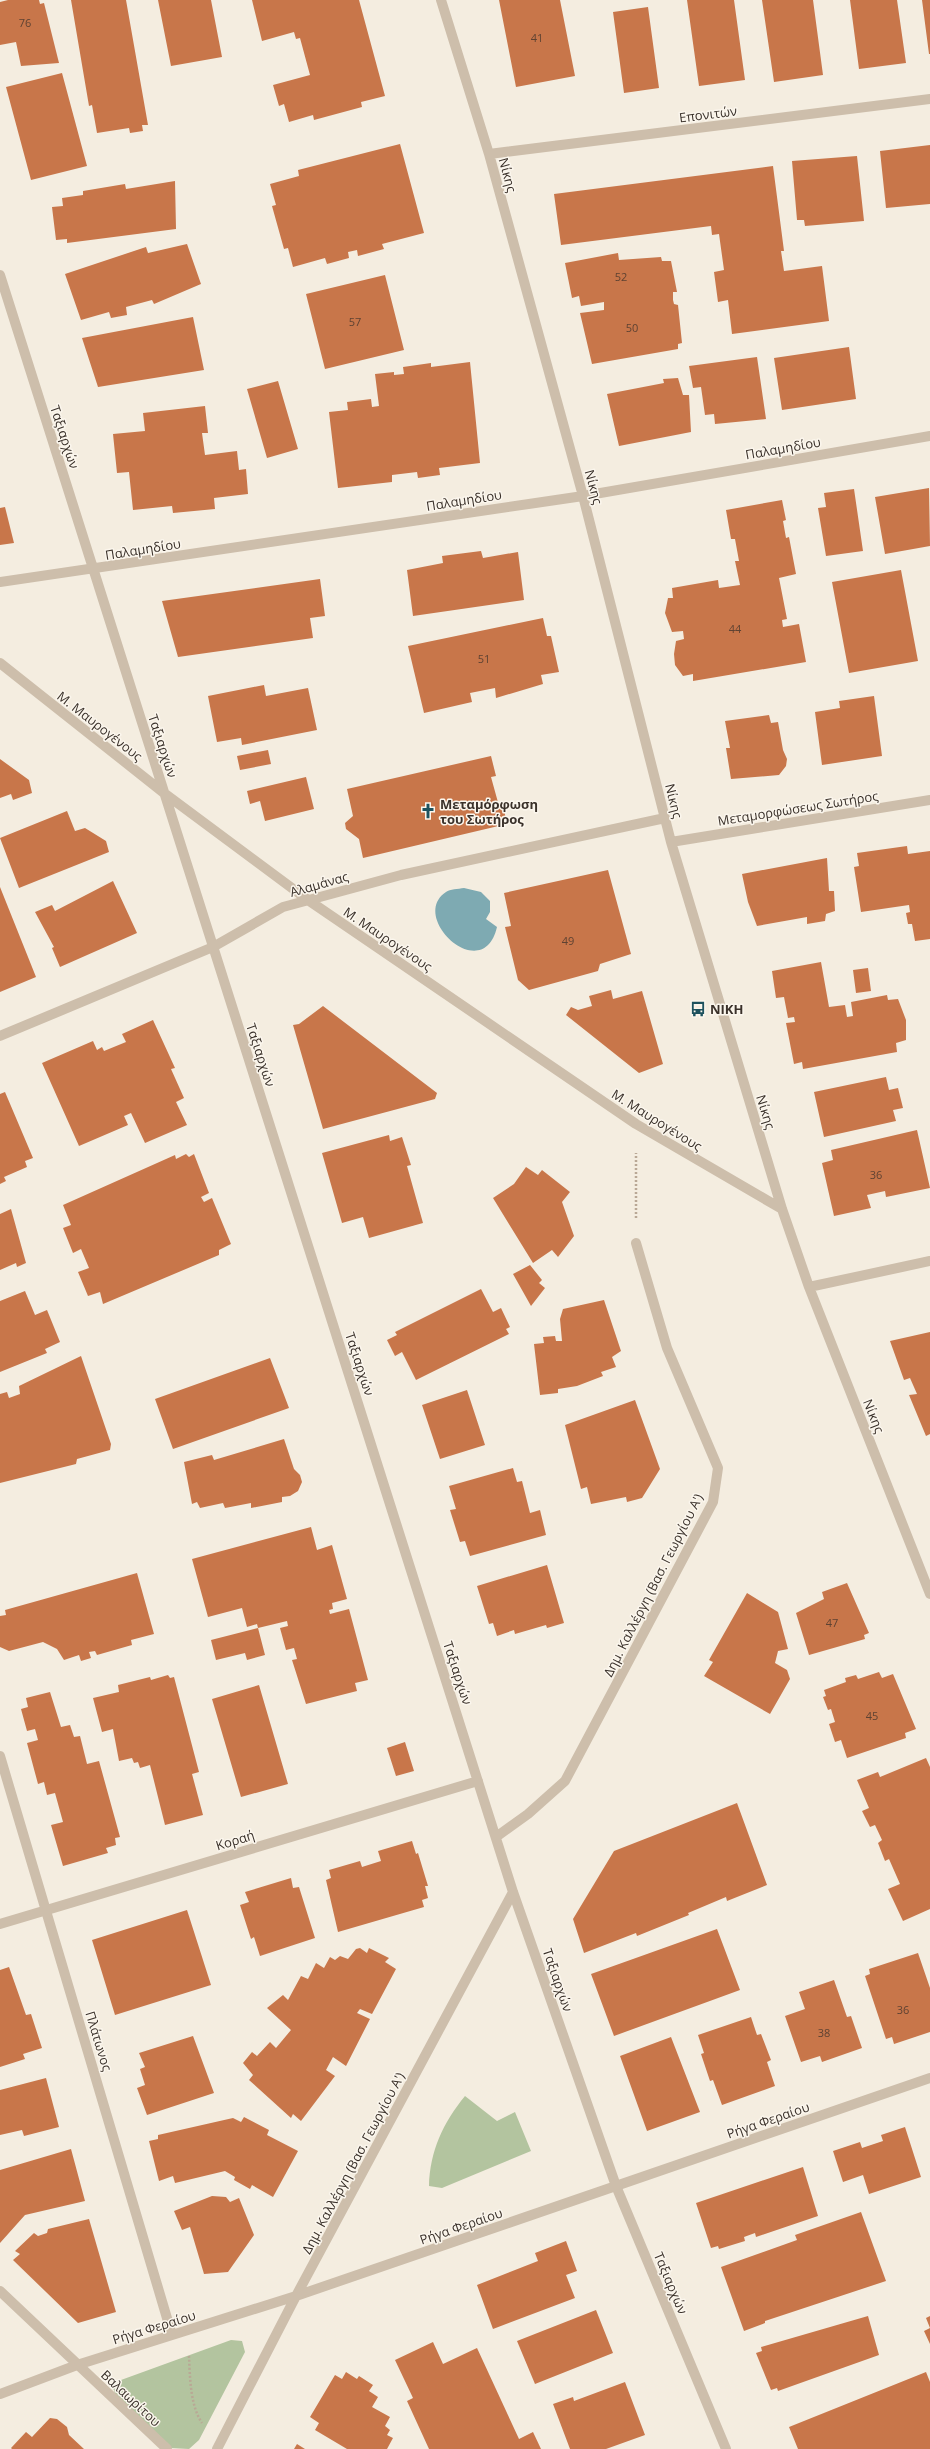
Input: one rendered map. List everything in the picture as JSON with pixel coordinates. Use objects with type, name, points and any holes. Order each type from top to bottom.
[{"type":"street","name":"Νίκης","points":[[441,0],[489,154],[583,496],[671,842],[782,1209],[809,1287],[930,1594]]},
{"type":"street","name":"Επονιτών","points":[[489,154],[930,99]]},
{"type":"street","name":"Ταξιαρχών","points":[[0,275],[513,1892],[616,2186],[726,2449]]},
{"type":"street","name":"Παλαμηδίου","points":[[0,582],[583,496],[930,436]]},
{"type":"street","name":"Μ. Μαυρογένους","points":[[0,663],[164,793],[308,900],[636,1124],[782,1209]]},
{"type":"street","name":"Μεταμορφώσεως Σωτήρος","points":[[671,842],[930,800]]},
{"type":"street","name":"Αλαμάνας","points":[[0,1036],[213,947],[284,908],[308,900],[401,875],[665,818]]},
{"type":"street","name":"Δημ. Καλλέργη (Βασ. Γεωργίου Α')","points":[[496,1837],[528,1814],[565,1781],[713,1502],[718,1468],[667,1348],[636,1243]]},
{"type":"street","points":[[809,1287],[930,1261]]},
{"type":"street","name":"Πλάτωνος","points":[[0,1756],[172,2335]]},
{"type":"street","name":"Κοραή","points":[[0,1924],[478,1781]]},
{"type":"street","name":"Δημ. Καλλέργη (Βασ. Γεωργίου Α')","points":[[218,2448],[296,2296],[513,1892]]},
{"type":"street","name":"Ρήγα Φεραίου","points":[[0,2394],[77,2365],[296,2296],[930,2078]]},
{"type":"street","name":"Βαλαωρίτου","points":[[0,2291],[167,2449]]},
{"type":"path","points":[[636,1124],[636,1243]]},
{"type":"path","points":[[189,2330],[191,2386],[195,2405],[201,2420],[218,2448]]},
{"type":"green space","points":[[465,2096],[497,2121],[515,2112],[531,2151],[442,2188],[429,2186],[432,2161],[439,2138],[450,2117]]},
{"type":"green space","points":[[231,2340],[242,2341],[245,2352],[199,2440],[189,2449],[171,2448],[116,2398],[113,2387],[121,2380]]},
{"type":"water","points":[[464,888],[481,892],[490,901],[490,912],[486,919],[497,927],[489,944],[478,950],[465,949],[452,941],[442,930],[436,916],[437,903],[446,892]]},
{"type":"building","points":[[8,0],[39,0],[40,4],[44,3],[59,63],[21,66],[16,42],[0,45],[0,2]]},
{"type":"building","points":[[71,0],[126,0],[148,125],[142,125],[143,131],[130,133],[129,128],[97,133],[92,105],[89,106]]},
{"type":"building","points":[[158,0],[211,0],[222,57],[171,66]]},
{"type":"building","points":[[252,0],[359,0],[385,96],[361,102],[362,107],[314,120],[313,115],[289,122],[284,104],[279,106],[273,85],[310,75],[300,38],[296,39],[294,32],[262,41]]},
{"type":"building","points":[[499,0],[560,0],[575,76],[516,87]]},
{"type":"building","points":[[687,0],[734,0],[745,80],[699,86]]},
{"type":"building","points":[[762,0],[813,0],[823,75],[774,82]]},
{"type":"building","points":[[850,0],[897,0],[906,63],[859,69]]},
{"type":"building","points":[[922,0],[930,0],[930,54],[929,54]]},
{"type":"building","points":[[648,7],[659,88],[624,93],[613,12]]},
{"type":"building","points":[[62,73],[87,166],[31,180],[6,87]]},
{"type":"building","points":[[400,144],[424,233],[382,244],[384,249],[358,256],[357,250],[348,252],[349,258],[327,264],[325,258],[293,267],[288,248],[284,249],[272,206],[276,205],[270,184],[299,176],[298,170]]},
{"type":"building","points":[[930,145],[930,204],[886,208],[880,151]]},
{"type":"building","points":[[857,156],[864,221],[805,226],[804,220],[797,220],[792,161]]},
{"type":"building","points":[[773,166],[784,251],[781,251],[784,271],[822,266],[829,321],[732,334],[728,300],[718,302],[714,272],[724,270],[719,234],[712,235],[711,226],[561,245],[554,194]]},
{"type":"building","points":[[175,181],[176,229],[67,243],[67,239],[56,240],[52,207],[63,206],[62,198],[83,195],[83,191],[125,184],[126,189]]},
{"type":"building","points":[[187,244],[201,284],[154,304],[152,300],[126,307],[127,315],[111,318],[109,312],[81,320],[65,274],[146,247],[148,253]]},
{"type":"building","points":[[618,253],[619,260],[661,257],[662,261],[671,261],[677,292],[673,292],[673,300],[674,304],[678,305],[682,343],[678,344],[678,349],[592,364],[580,313],[604,310],[604,302],[581,306],[579,296],[572,298],[565,263]]},
{"type":"building","points":[[385,275],[404,350],[325,369],[306,294]]},
{"type":"building","points":[[193,317],[204,370],[98,387],[82,338]]},
{"type":"building","points":[[849,347],[856,399],[782,410],[774,358]]},
{"type":"building","points":[[757,357],[766,419],[715,424],[714,414],[705,415],[701,387],[693,388],[689,366]]},
{"type":"building","points":[[470,362],[480,463],[439,468],[440,475],[418,478],[417,472],[392,475],[392,482],[338,488],[329,412],[348,410],[347,402],[371,399],[372,407],[379,406],[375,374],[394,372],[394,375],[404,374],[403,367],[431,363],[431,367]]},
{"type":"building","points":[[678,378],[683,395],[689,395],[691,432],[619,446],[607,394],[664,383],[663,379]]},
{"type":"building","points":[[278,381],[298,449],[267,458],[247,389]]},
{"type":"building","points":[[205,406],[208,433],[202,433],[205,455],[237,451],[239,470],[246,469],[248,494],[214,498],[215,509],[173,513],[172,506],[133,510],[129,472],[117,473],[113,434],[145,431],[143,413]]},
{"type":"building","points":[[929,488],[930,546],[885,554],[875,497]]},
{"type":"building","points":[[854,489],[863,551],[826,556],[818,508],[826,507],[824,493]]},
{"type":"building","points":[[782,500],[786,520],[783,521],[786,538],[789,537],[796,574],[779,578],[787,619],[782,620],[783,627],[799,624],[806,662],[693,681],[693,674],[683,676],[675,665],[674,654],[676,641],[684,639],[683,631],[672,632],[665,613],[668,598],[673,598],[672,588],[718,580],[719,588],[740,585],[735,561],[739,561],[735,539],[731,539],[726,510]]},
{"type":"building","points":[[5,507],[14,543],[0,545],[0,508]]},
{"type":"building","points":[[481,551],[483,558],[518,552],[524,600],[413,616],[407,570],[443,563],[442,556]]},
{"type":"building","points":[[901,570],[918,661],[849,673],[832,582]]},
{"type":"building","points":[[320,579],[325,616],[310,618],[313,638],[178,657],[162,601]]},
{"type":"building","points":[[543,618],[547,636],[551,636],[559,672],[541,675],[543,684],[496,698],[495,688],[470,693],[472,702],[424,713],[408,646]]},
{"type":"building","points":[[264,685],[266,696],[308,688],[317,730],[242,745],[241,738],[217,742],[208,696]]},
{"type":"building","points":[[874,696],[882,756],[822,765],[815,712],[840,708],[839,701]]},
{"type":"building","points":[[769,715],[771,723],[778,722],[783,750],[787,759],[786,766],[779,775],[731,779],[726,748],[730,748],[725,721]]},
{"type":"building","points":[[268,750],[271,764],[240,770],[237,756]]},
{"type":"building","name":"Μεταμόρφωση του Σωτήρος","points":[[491,756],[496,776],[491,777],[499,806],[503,805],[507,824],[363,858],[359,839],[346,829],[345,823],[353,816],[347,789]]},
{"type":"building","points":[[0,759],[29,780],[32,793],[13,800],[11,794],[0,798]]},
{"type":"building","points":[[306,777],[314,809],[265,821],[260,801],[250,804],[247,791]]},
{"type":"building","points":[[67,811],[75,831],[85,828],[106,841],[109,852],[19,888],[0,838]]},
{"type":"building","points":[[907,846],[908,854],[930,851],[930,939],[915,941],[912,924],[908,924],[906,913],[910,912],[909,905],[861,912],[854,867],[859,866],[857,853]]},
{"type":"building","points":[[827,858],[829,891],[834,891],[835,911],[826,914],[825,921],[807,924],[807,917],[757,926],[748,902],[742,874]]},
{"type":"building","points":[[608,870],[631,954],[600,964],[598,971],[529,990],[518,980],[505,927],[511,926],[504,893]]},
{"type":"building","points":[[113,881],[137,933],[60,967],[52,948],[54,947],[35,912],[52,905],[55,911]]},
{"type":"building","points":[[0,887],[36,977],[0,992]]},
{"type":"building","points":[[821,962],[829,1007],[845,1005],[847,1017],[853,1016],[851,1002],[887,995],[888,1000],[898,999],[906,1020],[906,1040],[896,1043],[897,1052],[803,1069],[802,1062],[794,1064],[786,1023],[795,1022],[794,1017],[788,1018],[784,997],[776,998],[772,971]]},
{"type":"building","points":[[868,968],[871,991],[856,993],[853,970]]},
{"type":"building","points":[[611,990],[613,999],[642,991],[663,1064],[639,1073],[566,1015],[571,1007],[578,1010],[592,1006],[589,996]]},
{"type":"building","points":[[323,1006],[437,1093],[435,1099],[323,1129],[293,1025],[299,1024]]},
{"type":"building","points":[[153,1020],[175,1068],[171,1069],[184,1098],[176,1102],[187,1125],[145,1143],[131,1113],[124,1116],[128,1125],[79,1146],[42,1063],[93,1041],[97,1050],[102,1047],[104,1051],[126,1042],[122,1034]]},
{"type":"building","points":[[886,1077],[889,1090],[898,1088],[903,1108],[893,1110],[896,1121],[824,1137],[814,1092]]},
{"type":"building","points":[[5,1092],[33,1158],[25,1161],[27,1167],[4,1177],[6,1181],[0,1184],[0,1094]]},
{"type":"building","points":[[917,1130],[930,1188],[886,1197],[885,1191],[867,1195],[871,1208],[834,1216],[822,1163],[833,1160],[831,1150]]},
{"type":"building","points":[[389,1135],[390,1141],[402,1137],[411,1165],[407,1166],[423,1223],[369,1238],[363,1217],[342,1223],[322,1153]]},
{"type":"building","points":[[186,1154],[189,1157],[194,1154],[209,1193],[201,1197],[204,1202],[212,1198],[231,1244],[219,1250],[219,1255],[103,1304],[100,1292],[88,1296],[78,1272],[89,1268],[81,1249],[73,1253],[63,1228],[71,1225],[63,1205],[175,1155],[176,1159]]},
{"type":"building","points":[[526,1167],[538,1175],[542,1170],[570,1192],[562,1202],[574,1236],[558,1257],[552,1250],[533,1263],[493,1198],[514,1184]]},
{"type":"building","points":[[11,1209],[26,1263],[17,1267],[16,1263],[0,1270],[0,1214]]},
{"type":"building","points":[[530,1265],[542,1280],[539,1283],[545,1288],[531,1306],[513,1274]]},
{"type":"building","points":[[481,1289],[493,1312],[501,1308],[510,1327],[506,1329],[509,1334],[416,1380],[402,1352],[395,1356],[387,1340],[397,1335],[395,1332]]},
{"type":"building","points":[[25,1291],[35,1315],[47,1310],[60,1342],[45,1349],[47,1353],[0,1372],[0,1301]]},
{"type":"building","points":[[604,1300],[621,1351],[612,1357],[616,1367],[601,1372],[603,1376],[577,1386],[558,1389],[558,1393],[540,1395],[534,1344],[544,1343],[543,1337],[555,1336],[556,1341],[562,1341],[560,1319],[563,1309]]},
{"type":"building","points":[[930,1332],[930,1434],[926,1436],[909,1395],[917,1394],[910,1378],[904,1380],[890,1341]]},
{"type":"building","points":[[81,1356],[111,1444],[110,1450],[77,1459],[76,1464],[0,1483],[0,1394],[7,1392],[9,1398],[20,1394],[19,1386]]},
{"type":"building","points":[[270,1358],[289,1408],[173,1449],[155,1399]]},
{"type":"building","points":[[467,1390],[485,1445],[440,1459],[422,1405]]},
{"type":"building","points":[[635,1400],[660,1469],[642,1498],[627,1502],[626,1497],[591,1504],[587,1487],[581,1489],[565,1425]]},
{"type":"building","points":[[284,1439],[294,1469],[300,1475],[302,1482],[298,1491],[290,1496],[282,1497],[282,1502],[251,1508],[251,1503],[225,1508],[223,1503],[200,1508],[197,1502],[192,1504],[184,1462],[212,1455],[214,1460]]},
{"type":"building","points":[[513,1468],[517,1482],[522,1481],[530,1513],[540,1510],[546,1535],[470,1556],[465,1541],[460,1542],[450,1510],[456,1509],[449,1486]]},
{"type":"building","points":[[311,1527],[317,1550],[332,1545],[347,1599],[332,1603],[333,1609],[329,1610],[330,1614],[349,1609],[368,1680],[355,1683],[357,1691],[306,1704],[292,1660],[297,1659],[294,1648],[286,1650],[280,1628],[288,1626],[287,1621],[258,1628],[257,1624],[247,1627],[242,1608],[208,1617],[192,1559]]},
{"type":"building","points":[[547,1565],[564,1623],[547,1628],[546,1625],[515,1634],[514,1630],[497,1636],[493,1623],[489,1624],[477,1586]]},
{"type":"building","points":[[137,1573],[154,1634],[131,1640],[132,1645],[97,1655],[95,1651],[89,1652],[91,1658],[81,1661],[79,1655],[64,1660],[57,1649],[43,1642],[9,1651],[0,1647],[0,1616],[6,1615],[5,1610]]},
{"type":"building","points":[[847,1583],[869,1633],[864,1635],[865,1639],[809,1655],[796,1613],[824,1599],[822,1592]]},
{"type":"building","points":[[747,1593],[778,1612],[788,1649],[778,1651],[775,1663],[787,1670],[790,1679],[770,1714],[704,1676],[713,1662],[709,1660]]},
{"type":"building","points":[[258,1628],[265,1655],[247,1660],[245,1653],[216,1660],[211,1640]]},
{"type":"building","points":[[879,1672],[882,1678],[893,1674],[916,1729],[905,1733],[906,1738],[847,1758],[841,1740],[835,1742],[829,1724],[835,1722],[831,1709],[828,1710],[823,1697],[826,1696],[824,1690],[846,1682],[845,1678],[856,1675],[858,1679]]},
{"type":"building","points":[[168,1675],[170,1678],[174,1677],[199,1772],[192,1774],[203,1815],[165,1825],[150,1765],[140,1768],[138,1762],[134,1763],[132,1758],[119,1761],[113,1729],[102,1732],[93,1698],[119,1692],[118,1685],[150,1677],[151,1680]]},
{"type":"building","points":[[259,1685],[288,1784],[241,1797],[212,1699]]},
{"type":"building","points":[[50,1692],[61,1727],[70,1725],[74,1737],[80,1736],[87,1764],[99,1761],[120,1837],[115,1838],[116,1845],[106,1848],[108,1853],[63,1866],[51,1825],[63,1822],[55,1793],[47,1795],[44,1782],[38,1784],[27,1743],[38,1740],[35,1729],[27,1731],[21,1709],[28,1707],[26,1698]]},
{"type":"building","points":[[405,1742],[414,1771],[396,1776],[387,1748]]},
{"type":"building","points":[[926,1758],[930,1767],[930,1909],[903,1921],[888,1889],[900,1884],[889,1859],[885,1861],[878,1843],[882,1840],[875,1825],[870,1827],[862,1811],[869,1808],[857,1780],[878,1772],[880,1777]]},
{"type":"building","points":[[737,1803],[767,1885],[727,1901],[726,1897],[688,1913],[689,1915],[637,1936],[636,1933],[584,1953],[573,1919],[614,1851]]},
{"type":"building","points":[[412,1841],[416,1854],[418,1853],[428,1886],[425,1886],[428,1898],[422,1900],[424,1907],[338,1932],[326,1880],[331,1878],[329,1870],[360,1861],[362,1867],[381,1861],[378,1851]]},
{"type":"building","points":[[291,1878],[293,1888],[299,1887],[315,1938],[260,1956],[254,1937],[251,1939],[240,1905],[249,1902],[245,1892]]},
{"type":"building","points":[[187,1910],[211,1985],[115,2015],[92,1940]]},
{"type":"building","points":[[717,1929],[740,1990],[614,2036],[591,1974]]},
{"type":"building","points":[[360,1948],[367,1953],[369,1948],[389,1958],[385,1962],[396,1969],[372,2014],[360,2009],[357,2013],[370,2019],[346,2066],[333,2057],[326,2070],[335,2076],[301,2121],[293,2114],[291,2118],[249,2080],[253,2075],[243,2063],[252,2052],[257,2056],[270,2042],[276,2048],[291,2030],[267,2008],[283,1995],[288,2000],[301,1976],[308,1979],[316,1963],[324,1968],[330,1957],[335,1960],[340,1956],[348,1959],[356,1949]]},
{"type":"building","points":[[918,1953],[930,1988],[930,2032],[894,2044],[892,2037],[886,2039],[865,1976],[870,1974],[869,1969]]},
{"type":"building","points":[[9,1967],[26,2015],[31,2014],[42,2048],[23,2054],[25,2059],[0,2067],[0,1970]]},
{"type":"building","points":[[834,1980],[847,2017],[851,2016],[862,2048],[822,2062],[820,2056],[801,2062],[785,2016],[805,2009],[799,1992]]},
{"type":"building","points":[[751,2017],[757,2035],[761,2034],[771,2060],[767,2062],[775,2086],[722,2105],[713,2080],[710,2081],[701,2054],[704,2053],[698,2035]]},
{"type":"building","points":[[193,2036],[214,2093],[147,2115],[137,2088],[145,2085],[140,2069],[145,2067],[139,2053]]},
{"type":"building","points":[[671,2037],[700,2112],[647,2131],[620,2056]]},
{"type":"building","points":[[46,2078],[59,2127],[24,2136],[22,2130],[0,2135],[0,2090]]},
{"type":"building","points":[[244,2117],[269,2130],[267,2135],[298,2151],[273,2197],[252,2185],[250,2189],[234,2180],[235,2177],[225,2171],[175,2183],[173,2176],[159,2181],[149,2141],[158,2139],[158,2135],[233,2118],[241,2122]]},
{"type":"building","points":[[905,2127],[921,2177],[869,2194],[863,2175],[843,2182],[833,2151],[860,2142],[862,2148],[883,2141],[881,2135]]},
{"type":"building","points":[[71,2149],[85,2201],[25,2215],[0,2243],[0,2170]]},
{"type":"building","points":[[803,2167],[818,2216],[756,2237],[755,2233],[744,2237],[745,2241],[719,2249],[718,2246],[711,2248],[696,2203]]},
{"type":"building","points":[[212,2196],[226,2197],[230,2202],[239,2198],[254,2235],[228,2272],[204,2274],[190,2227],[182,2230],[174,2211]]},
{"type":"building","points":[[861,2212],[886,2281],[765,2321],[765,2323],[744,2331],[721,2267],[797,2240],[795,2235]]},
{"type":"building","points":[[89,2219],[116,2312],[78,2323],[13,2260],[20,2254],[15,2251],[34,2233],[38,2236],[47,2233],[48,2229]]},
{"type":"building","points":[[566,2241],[577,2271],[566,2275],[575,2298],[493,2329],[477,2285],[538,2261],[535,2253]]},
{"type":"building","points":[[596,2310],[613,2353],[535,2384],[517,2341]]},
{"type":"building","points":[[868,2316],[879,2355],[778,2391],[777,2388],[771,2390],[756,2353],[762,2351],[761,2347]]},
{"type":"building","points":[[930,2316],[930,2328],[926,2318]]},
{"type":"building","points":[[930,2328],[930,2344],[924,2331]]},
{"type":"building","points":[[433,2342],[443,2364],[477,2348],[519,2439],[533,2432],[541,2449],[429,2449],[407,2401],[413,2398],[395,2360]]},
{"type":"building","points":[[346,2372],[357,2379],[359,2376],[373,2385],[369,2391],[378,2397],[372,2407],[390,2417],[385,2426],[390,2430],[387,2435],[393,2438],[387,2449],[347,2449],[315,2430],[319,2423],[310,2417],[335,2375],[342,2379]]},
{"type":"building","points":[[926,2372],[930,2382],[930,2449],[798,2449],[789,2427]]},
{"type":"building","points":[[625,2382],[645,2435],[606,2449],[570,2449],[553,2404],[573,2397],[574,2401]]},
{"type":"building","points":[[50,2418],[57,2419],[67,2427],[69,2435],[84,2449],[11,2448],[26,2432],[32,2437]]},
{"type":"building","points":[[297,2444],[305,2449],[294,2449]]},
{"type":"place","name":"Μεταμόρφωση του Σωτήρος","points":[[428,811]]},
{"type":"place","name":"ΝΙΚΗ","points":[[698,1009]]}]
